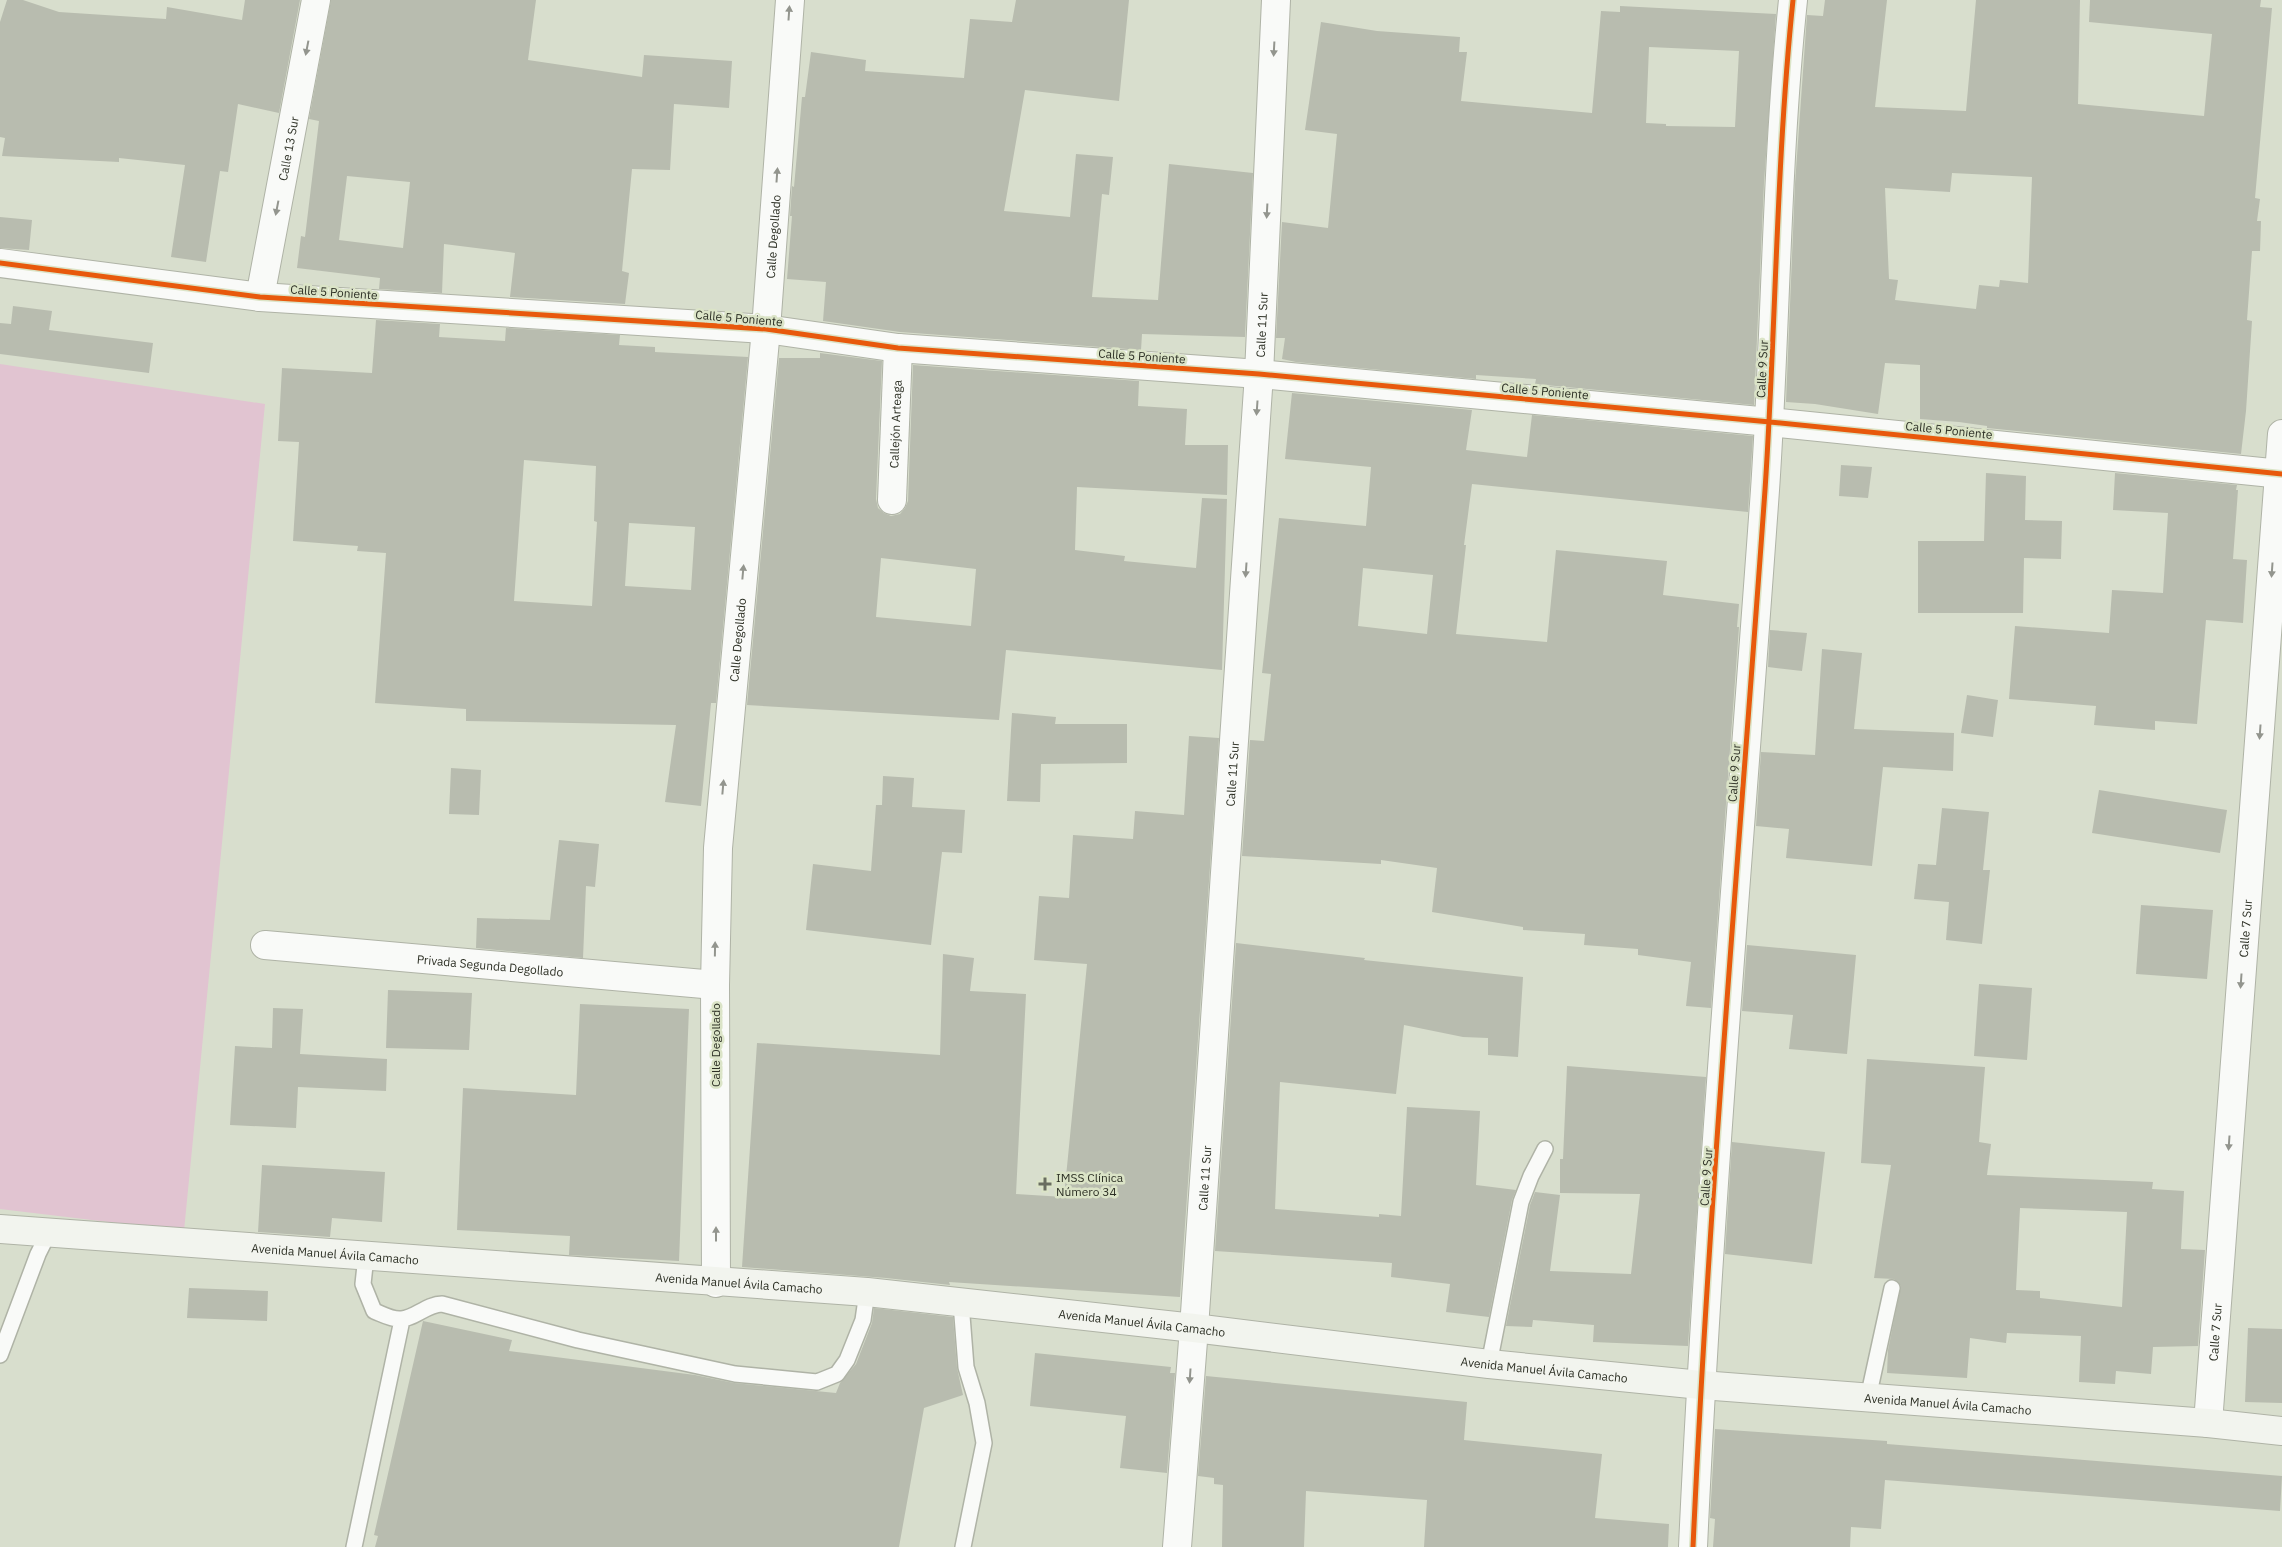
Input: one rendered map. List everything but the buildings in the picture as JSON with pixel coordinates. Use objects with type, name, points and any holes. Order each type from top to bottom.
[{"type":"main road","name":"Avenida Manuel Ávila Camacho","points":[[0,1230],[867,1292],[1194,1328],[1488,1364],[1701,1385],[2208,1423],[2282,1431]]},
{"type":"street","name":"Calle 13 Sur","points":[[260,297],[316,0]]},
{"type":"street","name":"Calle Degollado","points":[[716,1282],[715,985],[718,848],[766,328],[790,0]]},
{"type":"street","name":"Calle 11 Sur","points":[[1177,1547],[1194,1328],[1259,374],[1276,0]]},
{"type":"street","name":"Calle 9 Sur","points":[[1693,1547],[1701,1385],[1770,422],[1787,60],[1793,0]]},
{"type":"street","name":"Calle 5 Poniente","points":[[0,263],[260,297],[766,328],[898,348],[1259,374],[1770,422],[2281,474]]},
{"type":"street","name":"Callejón Arteaga","points":[[892,500],[898,348]]},
{"type":"street","name":"Calle 7 Sur","points":[[2208,1423],[2281,474],[2282,434]]},
{"type":"street","name":"Privada Segunda Degollado","points":[[265,945],[715,985]]},
{"type":"lane","points":[[1488,1364],[1521,1202],[1531,1176],[1546,1149]]},
{"type":"lane","points":[[0,1355],[38,1254],[48,1234]]},
{"type":"lane","points":[[366,1256],[363,1284],[374,1311],[402,1320],[433,1304],[442,1304],[578,1340],[734,1374],[817,1382],[836,1374],[847,1360],[863,1320],[867,1292]]},
{"type":"lane","points":[[1868,1398],[1892,1288]]},
{"type":"lane","points":[[961,1303],[966,1367],[977,1404],[984,1442],[963,1547]]},
{"type":"lane","points":[[354,1547],[402,1320]]},
{"type":"shaded area","points":[[0,364],[265,404],[184,1231],[0,1209]]},
{"type":"cycle path","points":[[1693,1547],[1707,1282],[1769,429],[1783,122],[1793,0]]},
{"type":"cycle path","points":[[0,263],[260,297],[766,329],[898,348],[1259,374],[1770,422],[2282,474]]},
{"type":"place","name":"IMSS Clínica Número 34","points":[[1045,1184]]}]
